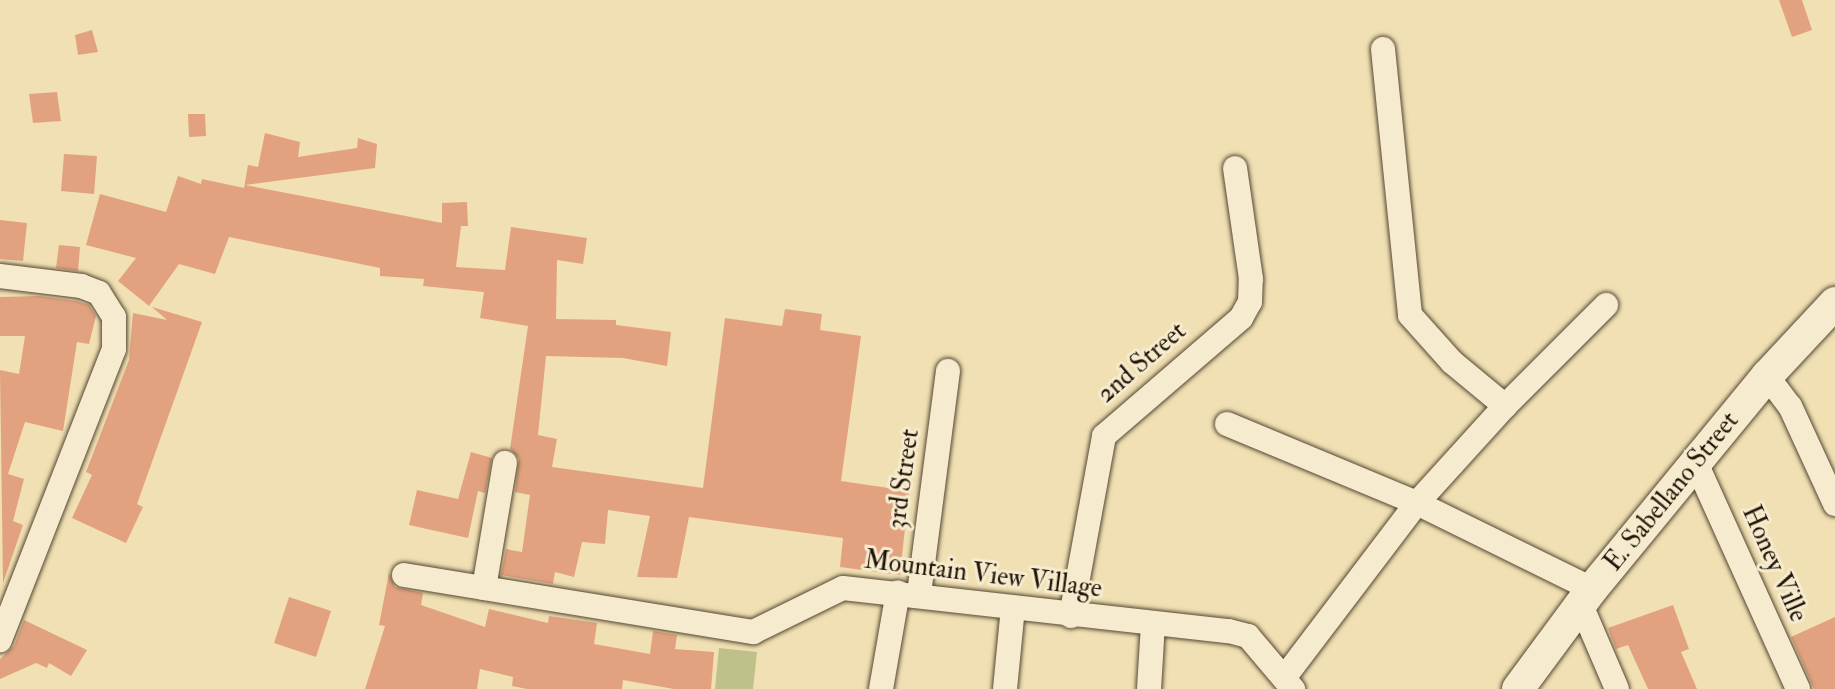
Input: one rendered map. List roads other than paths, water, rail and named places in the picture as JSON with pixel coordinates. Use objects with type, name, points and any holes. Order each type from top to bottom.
[{"type":"street","points":[[1383,49],[1410,315],[1452,362],[1505,406]]},
{"type":"street","name":"2nd Street","points":[[1071,616],[1104,436],[1241,318],[1250,302],[1251,279],[1235,168]]},
{"type":"street","points":[[0,276],[81,286],[99,293],[114,317],[114,349],[0,640]]},
{"type":"street","name":"E. Sabellano Street","points":[[1518,689],[1586,597],[1767,376],[1835,303]]},
{"type":"street","points":[[1289,683],[1417,503],[1505,406],[1606,305]]},
{"type":"street","name":"3rd Street","points":[[881,689],[908,593],[948,371]]},
{"type":"street","points":[[1767,376],[1790,406],[1835,504]]},
{"type":"street","points":[[1227,424],[1417,503],[1586,597],[1617,689]]},
{"type":"street","points":[[484,588],[505,463]]},
{"type":"street","name":"Honey Ville","points":[[1696,463],[1798,689]]},
{"type":"street","name":"Mountain View Village","points":[[404,575],[753,632],[843,588],[908,593],[1071,616],[1248,636],[1289,683]]},
{"type":"street","points":[[1005,689],[1013,607]]},
{"type":"street","points":[[1149,689],[1153,624]]}]
